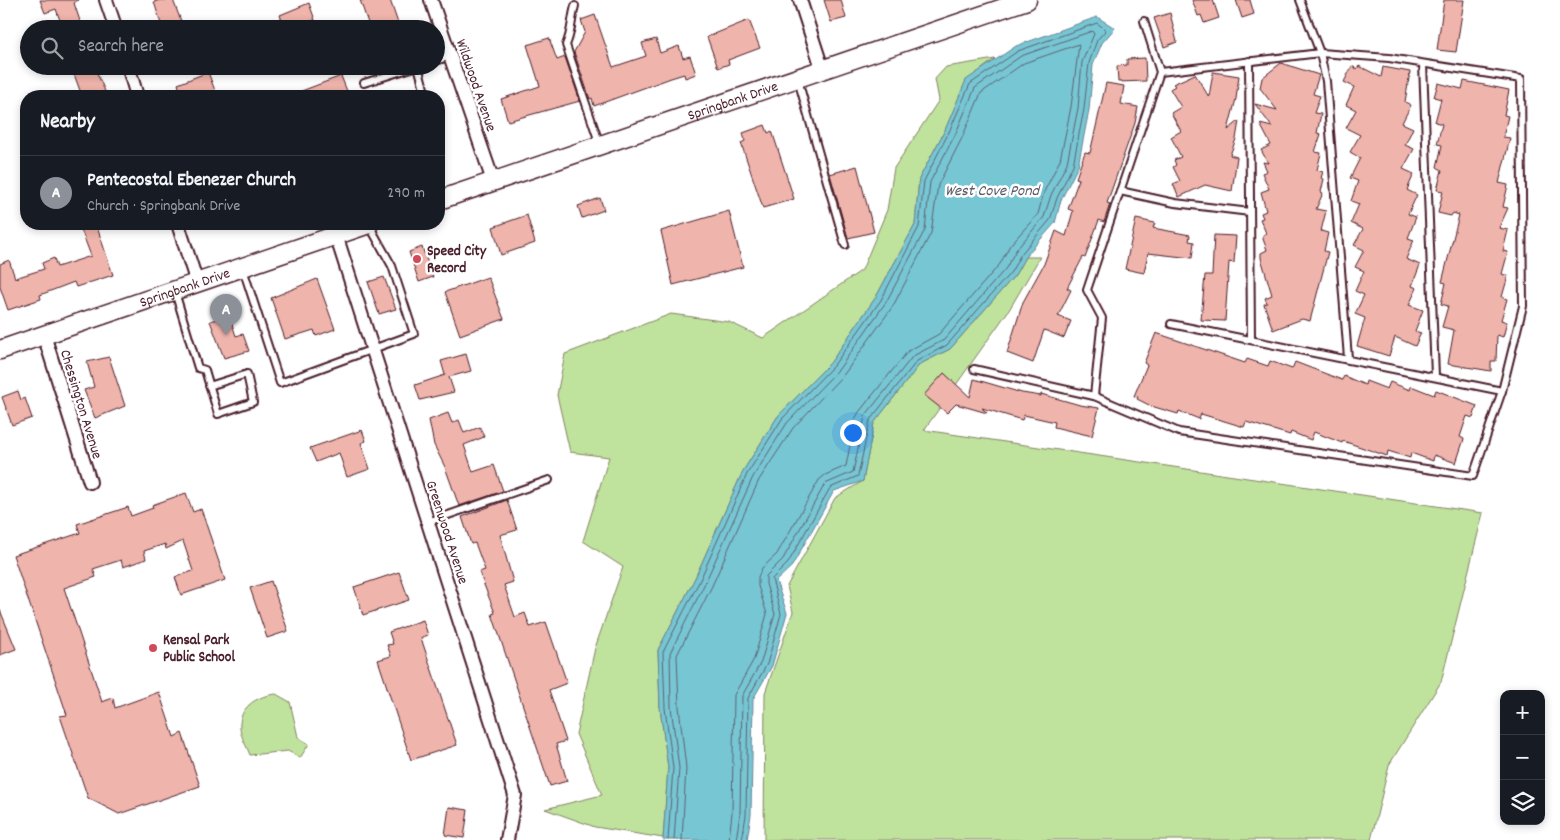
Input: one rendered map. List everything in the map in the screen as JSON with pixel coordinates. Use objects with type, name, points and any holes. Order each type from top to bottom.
[{"type":"main road","name":"Springbank Drive","points":[[445,198],[823,71],[1027,0]]},
{"type":"main road","name":"Springbank Drive","points":[[0,350],[351,230]]},
{"type":"street","points":[[106,0],[113,20]]},
{"type":"street","name":"Wildwood Avenue","points":[[431,0],[438,20]]},
{"type":"street","points":[[800,0],[823,71]]},
{"type":"street","name":"Wildwood Avenue","points":[[445,41],[493,181]]},
{"type":"street","points":[[131,75],[135,90]]},
{"type":"street","points":[[180,230],[198,282]]},
{"type":"street","name":"Greenwood Avenue","points":[[336,235],[515,795],[507,840]]},
{"type":"street","name":"Chessington Avenue","points":[[44,335],[90,482]]},
{"type":"lane","points":[[1300,0],[1320,53],[1326,81],[1348,358]]},
{"type":"lane","points":[[575,6],[571,20],[573,31],[566,45],[600,146]]},
{"type":"lane","points":[[1094,396],[1102,318],[1088,290],[1160,72],[1144,20]]},
{"type":"lane","points":[[974,369],[1094,396],[1179,432],[1473,476],[1502,391],[1523,306],[1521,80],[1389,58],[1320,53],[1160,72]]},
{"type":"lane","points":[[445,57],[450,56]]},
{"type":"lane","points":[[1249,61],[1251,340]]},
{"type":"lane","points":[[1423,64],[1435,376]]},
{"type":"lane","points":[[364,83],[389,75]]},
{"type":"lane","points":[[420,75],[424,90]]},
{"type":"lane","points":[[798,79],[844,245]]},
{"type":"lane","points":[[1120,191],[1175,203],[1250,212]]},
{"type":"lane","points":[[242,267],[280,383],[372,347],[414,334],[392,266],[372,230]]},
{"type":"lane","points":[[174,290],[198,368],[204,370],[218,414],[254,402],[247,374],[210,386]]},
{"type":"lane","points":[[1171,324],[1348,358],[1502,391]]},
{"type":"lane","points":[[428,522],[549,480]]},
{"type":"green space","points":[[995,59],[966,81],[945,130],[919,179],[915,225],[876,297],[831,362],[778,416],[743,471],[695,578],[658,650],[660,708],[668,768],[663,838],[595,827],[545,809],[602,795],[576,734],[595,648],[623,567],[583,541],[609,457],[570,452],[557,395],[565,354],[671,314],[729,322],[763,338],[862,270],[887,210],[894,168],[939,100],[935,79],[946,67]]},
{"type":"green space","points":[[1025,257],[1040,257],[1009,310],[924,430],[1483,513],[1441,682],[1389,765],[1371,840],[764,840],[765,693],[793,612],[787,586],[835,498],[863,481],[874,423],[920,364],[950,349],[1015,275]]},
{"type":"green space","points":[[276,694],[290,702],[298,737],[309,744],[300,758],[288,751],[250,755],[242,735],[240,721],[250,704],[262,697]]},
{"type":"water","name":"West Cove Pond","points":[[1097,17],[1115,28],[1102,43],[1093,65],[1089,110],[1078,166],[1061,200],[1055,223],[1025,257],[1015,275],[950,349],[920,364],[874,423],[863,481],[834,491],[792,566],[776,581],[787,613],[772,666],[753,699],[751,815],[747,840],[663,840],[668,768],[660,708],[658,650],[695,578],[743,471],[778,416],[831,362],[876,297],[915,225],[919,179],[945,130],[966,80],[1016,46]]},
{"type":"building","points":[[40,0],[78,0],[74,3],[80,20],[60,20],[56,9],[45,13]]},
{"type":"building","points":[[173,0],[181,20],[160,20],[154,2]]},
{"type":"building","points":[[360,0],[390,0],[397,20],[367,20]]},
{"type":"building","points":[[824,0],[841,0],[846,18],[831,22]]},
{"type":"building","points":[[1192,0],[1213,0],[1219,18],[1204,23],[1201,15],[1198,16]]},
{"type":"building","points":[[1236,0],[1250,0],[1254,14],[1242,18]]},
{"type":"building","points":[[1444,0],[1464,0],[1456,52],[1437,50]]},
{"type":"building","points":[[309,3],[315,20],[282,20],[280,15]]},
{"type":"building","points":[[1170,13],[1177,42],[1164,47],[1154,18]]},
{"type":"building","points":[[595,15],[613,67],[646,56],[642,43],[656,39],[660,53],[679,46],[683,58],[690,56],[696,74],[685,78],[684,74],[671,78],[594,106],[574,52],[585,32],[581,20]]},
{"type":"building","points":[[749,20],[760,48],[728,60],[729,64],[718,68],[707,37]]},
{"type":"building","points":[[549,38],[557,60],[565,57],[580,101],[508,121],[501,99],[540,86],[527,45]]},
{"type":"building","points":[[1145,58],[1146,81],[1118,82],[1117,66],[1127,65],[1127,59]]},
{"type":"building","points":[[1281,63],[1319,75],[1313,94],[1320,96],[1314,113],[1321,114],[1317,133],[1321,134],[1315,152],[1321,153],[1317,170],[1323,172],[1321,178],[1324,179],[1321,192],[1323,193],[1316,209],[1326,211],[1321,231],[1328,233],[1324,251],[1328,252],[1310,321],[1302,319],[1273,330],[1264,304],[1267,303],[1265,298],[1272,295],[1261,258],[1261,253],[1267,250],[1263,239],[1263,235],[1266,233],[1260,219],[1263,218],[1261,213],[1266,211],[1261,192],[1269,189],[1262,173],[1267,171],[1263,162],[1268,163],[1261,150],[1271,145],[1260,124],[1272,127],[1255,104],[1277,110],[1260,88],[1262,78]]},
{"type":"building","points":[[1352,66],[1357,69],[1359,66],[1381,77],[1383,67],[1410,72],[1405,102],[1411,105],[1402,123],[1413,128],[1405,145],[1414,149],[1403,169],[1414,174],[1407,190],[1417,195],[1408,214],[1416,217],[1408,238],[1414,240],[1406,259],[1420,265],[1412,286],[1417,288],[1409,305],[1423,310],[1415,331],[1421,333],[1415,346],[1395,337],[1389,356],[1357,346],[1365,318],[1355,314],[1364,295],[1355,291],[1364,271],[1355,267],[1364,250],[1354,245],[1363,229],[1351,223],[1359,204],[1351,201],[1358,181],[1350,178],[1360,158],[1350,152],[1360,135],[1346,128],[1356,110],[1346,105],[1354,87],[1344,82]]},
{"type":"building","points":[[1213,72],[1239,76],[1236,99],[1228,130],[1239,121],[1236,139],[1230,155],[1237,157],[1232,191],[1205,185],[1179,197],[1173,184],[1180,181],[1173,167],[1176,165],[1174,160],[1181,157],[1171,137],[1181,131],[1171,113],[1181,107],[1170,89],[1175,86],[1173,84],[1195,74],[1209,97]]},
{"type":"building","points":[[74,75],[98,75],[104,90],[80,90]]},
{"type":"building","points":[[200,75],[209,75],[215,90],[180,90],[178,84]]},
{"type":"building","points":[[341,76],[347,90],[304,90]]},
{"type":"building","points":[[1464,81],[1509,90],[1504,115],[1508,116],[1503,137],[1510,138],[1499,183],[1508,185],[1503,207],[1508,208],[1499,228],[1508,230],[1503,251],[1508,252],[1502,274],[1508,276],[1502,297],[1507,299],[1501,320],[1507,322],[1503,337],[1497,335],[1496,361],[1491,361],[1491,371],[1448,364],[1454,330],[1442,327],[1448,306],[1441,304],[1446,283],[1442,282],[1459,215],[1453,213],[1451,216],[1438,213],[1443,191],[1437,190],[1442,170],[1437,167],[1442,145],[1437,144],[1442,124],[1435,122],[1441,99],[1434,97],[1438,83],[1462,89]]},
{"type":"building","points":[[1106,83],[1124,86],[1121,104],[1138,107],[1135,123],[1107,203],[1110,204],[1104,222],[1099,220],[1085,258],[1083,257],[1067,288],[1071,290],[1058,316],[1071,321],[1064,338],[1044,330],[1033,363],[1007,353],[1023,302],[1044,264],[1056,231],[1066,236],[1073,211],[1068,209],[1079,179],[1076,178],[1085,152],[1090,153]]},
{"type":"building","points":[[765,125],[768,133],[772,131],[794,199],[763,208],[741,143],[745,141],[743,133]]},
{"type":"building","points":[[857,166],[874,232],[848,238],[830,174]]},
{"type":"building","points":[[600,198],[604,210],[582,218],[578,206]]},
{"type":"building","points":[[729,211],[743,267],[673,285],[661,231]]},
{"type":"building","points":[[527,215],[535,243],[501,255],[493,227]]},
{"type":"building","points":[[1136,219],[1155,223],[1153,228],[1190,235],[1189,241],[1194,242],[1192,258],[1148,253],[1144,273],[1125,269]]},
{"type":"building","points":[[81,230],[98,230],[113,275],[76,287],[74,282],[40,295],[41,299],[8,310],[0,287],[0,264],[9,260],[15,278],[44,269],[42,263],[54,258],[57,267],[91,256]]},
{"type":"building","points":[[1214,235],[1236,236],[1234,263],[1229,262],[1225,321],[1201,320],[1205,275],[1212,275]]},
{"type":"building","points":[[422,247],[433,277],[419,282],[409,252]]},
{"type":"building","points":[[384,277],[396,309],[379,314],[368,282]]},
{"type":"building","points":[[488,277],[504,319],[460,335],[445,292]]},
{"type":"building","points":[[317,279],[335,329],[316,336],[314,330],[285,339],[271,298]]},
{"type":"building","points":[[229,315],[236,336],[243,334],[249,351],[224,358],[210,321]]},
{"type":"building","points":[[1156,333],[1245,363],[1247,359],[1268,366],[1270,361],[1292,369],[1295,362],[1342,380],[1344,376],[1365,385],[1366,381],[1387,389],[1390,382],[1410,390],[1411,386],[1434,395],[1436,390],[1477,406],[1473,418],[1467,416],[1460,437],[1464,439],[1456,463],[1434,455],[1433,461],[1411,453],[1410,458],[1388,451],[1387,456],[1343,441],[1342,443],[1314,432],[1311,440],[1291,432],[1290,435],[1246,422],[1244,427],[1201,414],[1199,419],[1179,411],[1178,414],[1151,406],[1134,396],[1147,365],[1144,363]]},
{"type":"building","points":[[466,354],[471,371],[449,377],[454,392],[420,400],[415,385],[445,375],[441,361]]},
{"type":"building","points":[[109,357],[125,406],[95,418],[84,390],[94,387],[87,362]]},
{"type":"building","points":[[944,373],[970,397],[974,379],[1022,393],[1041,396],[1041,394],[1080,405],[1099,408],[1092,436],[1054,427],[1055,422],[1024,415],[1022,420],[982,408],[987,413],[956,404],[947,413],[924,395]]},
{"type":"building","points":[[18,391],[21,400],[25,398],[32,418],[12,425],[2,397]]},
{"type":"building","points":[[448,413],[452,423],[459,420],[464,433],[480,427],[484,437],[464,445],[473,472],[494,465],[503,491],[459,506],[445,467],[434,445],[429,420]]},
{"type":"building","points":[[362,430],[366,441],[361,443],[370,469],[347,477],[339,453],[316,462],[310,448]]},
{"type":"building","points":[[186,493],[193,512],[201,509],[225,580],[181,595],[175,577],[193,571],[183,541],[166,549],[165,544],[144,551],[146,559],[123,567],[121,560],[93,569],[96,577],[64,588],[102,702],[113,698],[115,708],[159,692],[174,737],[182,733],[200,786],[119,814],[88,798],[60,716],[67,715],[13,555],[80,533],[77,524],[128,507],[131,516],[153,508],[152,505]]},
{"type":"building","points":[[507,500],[517,530],[500,535],[513,582],[504,585],[515,617],[525,613],[530,627],[546,622],[567,683],[549,690],[566,741],[556,744],[567,781],[550,786],[492,614],[495,613],[479,572],[485,570],[475,543],[471,544],[462,517]]},
{"type":"building","points":[[399,572],[409,600],[363,615],[354,587]]},
{"type":"building","points":[[271,581],[288,631],[267,638],[250,588]]},
{"type":"building","points":[[0,610],[16,649],[0,655]]},
{"type":"building","points":[[423,620],[428,635],[421,638],[457,745],[411,760],[378,660],[391,656],[387,645],[393,644],[389,632]]},
{"type":"building","points":[[449,807],[468,810],[464,838],[445,835]]},
{"type":"place","name":"Speed City Record","points":[[417,259]]},
{"type":"place","name":"Pentecostal Ebenezer Church","points":[[226,335]]},
{"type":"place","name":"Kensal Park Public School","points":[[153,648]]}]
